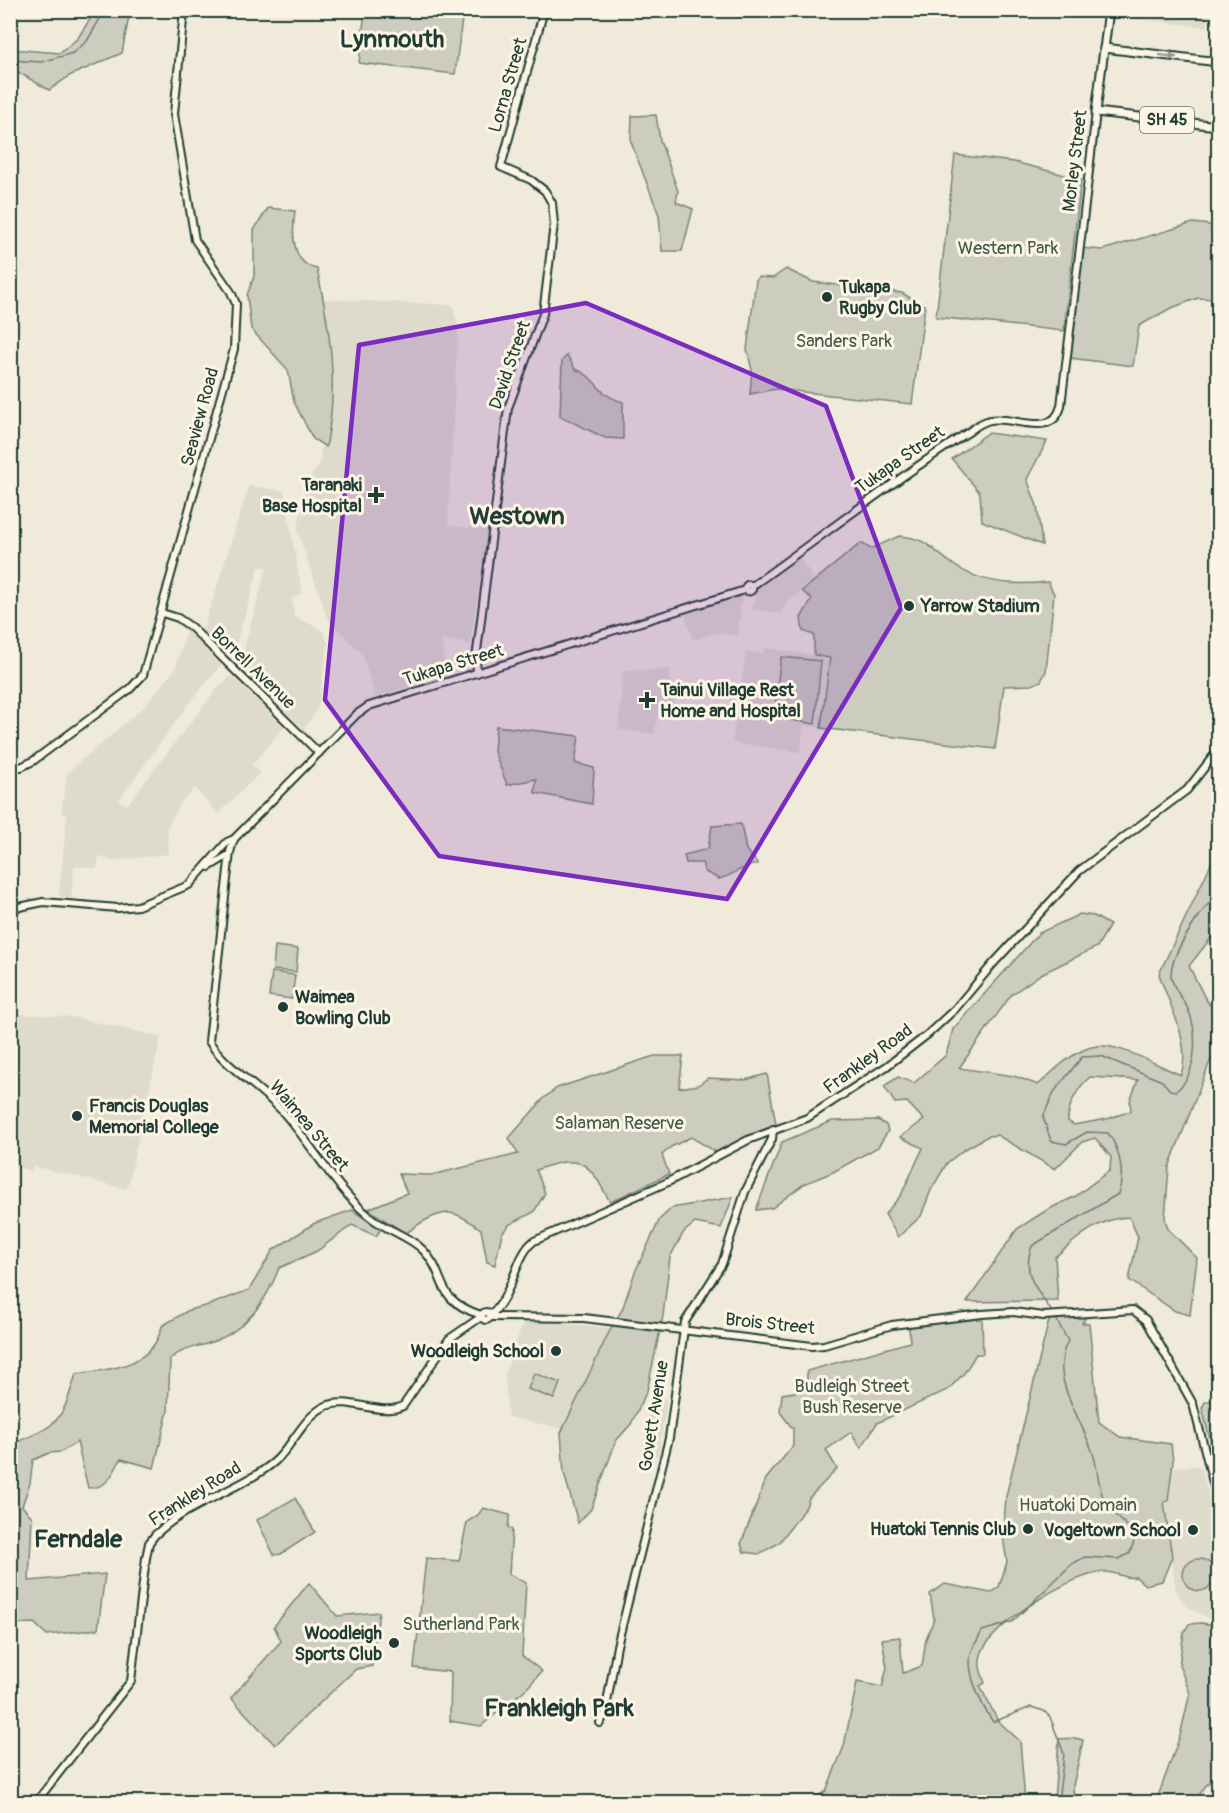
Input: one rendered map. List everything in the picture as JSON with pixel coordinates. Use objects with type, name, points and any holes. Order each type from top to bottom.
[{"type":"main road","name":"Morley Street","points":[[1096,112],[1109,10]]},
{"type":"main road","points":[[1104,48],[1218,62]]},
{"type":"main road","name":"SH 45","points":[[1096,112],[1218,126]]},
{"type":"street","name":"Seaview Road","points":[[10,767],[21,767],[33,761],[135,685],[146,668],[236,337],[235,299],[198,246],[192,228],[174,114],[184,10]]},
{"type":"street","name":"Lorna Street","points":[[501,167],[544,10]]},
{"type":"street","name":"Morley Street","points":[[979,424],[995,420],[1044,425],[1054,421],[1061,406],[1096,112]]},
{"type":"street","name":"David Street","points":[[477,673],[476,659],[507,416],[543,314],[555,224],[552,203],[545,191],[531,180],[501,167]]},
{"type":"street","name":"Tukapa Street","points":[[224,855],[234,839],[357,714],[369,706],[745,590],[747,585],[752,586],[893,482],[979,424]]},
{"type":"street","name":"Borrell Avenue","points":[[162,613],[178,618],[191,627],[319,753]]},
{"type":"street","name":"Frankley Road","points":[[491,1316],[506,1298],[525,1252],[534,1241],[668,1182],[773,1129],[807,1118],[829,1105],[927,1035],[955,1009],[992,965],[1079,871],[1187,790],[1218,750]]},
{"type":"street","points":[[206,869],[224,855]]},
{"type":"street","points":[[10,909],[44,902],[129,908],[185,888],[224,855]]},
{"type":"street","name":"Waimea Street","points":[[224,855],[227,873],[209,1027],[211,1045],[283,1112],[360,1209],[379,1224],[419,1246],[431,1260],[447,1295],[462,1307],[481,1316]]},
{"type":"street","points":[[213,865],[220,866],[227,873]]},
{"type":"street","name":"Govett Avenue","points":[[600,1723],[605,1714],[613,1661],[668,1447],[685,1322],[722,1264],[745,1192],[772,1139],[773,1129]]},
{"type":"street","name":"Brois Street","points":[[481,1316],[568,1316],[819,1346],[892,1325],[1002,1312],[1049,1315],[1130,1310],[1144,1317],[1196,1410],[1218,1502]]},
{"type":"street","name":"Frankley Road","points":[[36,1803],[130,1681],[146,1558],[155,1534],[273,1463],[312,1418],[326,1406],[339,1404],[386,1409],[403,1406],[449,1339],[481,1316]]},
{"type":"highlighted area","points":[[586,303],[826,406],[901,608],[727,899],[439,856],[325,700],[359,345]]},
{"type":"shaded area","points":[[1112,11],[1209,11],[1207,27],[1111,16]]},
{"type":"shaded area","name":"Taranaki Base Hospital","points":[[324,299],[453,305],[458,329],[448,525],[488,531],[470,644],[442,640],[445,676],[375,697],[362,654],[328,619],[297,530],[308,480],[319,466],[327,411]]},
{"type":"shaded area","points":[[249,486],[284,491],[302,593],[292,599],[294,616],[322,630],[328,643],[318,708],[304,729],[239,666],[267,567],[259,567],[233,655],[228,659],[202,633]]},
{"type":"shaded area","points":[[799,557],[815,580],[786,604],[780,613],[752,610],[758,587]]},
{"type":"shaded area","points":[[738,595],[742,597],[738,636],[717,633],[693,640],[684,612]]},
{"type":"shaded area","points":[[187,629],[221,665],[187,706],[119,800],[127,805],[216,690],[230,677],[233,677],[284,727],[252,765],[260,773],[218,814],[195,788],[182,801],[167,828],[169,854],[111,861],[99,856],[97,868],[74,866],[71,898],[59,896],[67,814],[61,813],[67,773],[145,706],[175,669]]},
{"type":"shaded area","points":[[764,648],[830,657],[821,728],[804,726],[800,752],[732,743],[746,651],[763,654]]},
{"type":"shaded area","name":"Tainui Village Rest Home and Hospital","points":[[670,669],[669,692],[674,693],[673,708],[659,707],[654,734],[618,730],[623,671]]},
{"type":"shaded area","name":"Francis Douglas Memorial College","points":[[10,1006],[19,1014],[72,1017],[161,1037],[127,1189],[33,1166],[32,1171],[11,1165]]},
{"type":"shaded area","name":"Woodleigh School","points":[[524,1320],[611,1328],[564,1429],[508,1417],[505,1374]]},
{"type":"shaded area","points":[[651,1397],[667,1399],[658,1456],[642,1452]]},
{"type":"shaded area","name":"Vogeltown School","points":[[1201,1466],[1211,1506],[1218,1513],[1218,1623],[1186,1606],[1176,1591],[1164,1504],[1161,1467]]},
{"type":"green space","points":[[95,11],[130,11],[122,53],[71,75],[49,90],[11,68],[11,49],[60,53],[78,38]]},
{"type":"green space","points":[[365,11],[463,11],[455,74],[359,63]]},
{"type":"green space","points":[[656,115],[660,140],[678,191],[676,202],[693,209],[682,251],[662,251],[659,215],[631,142],[632,116]]},
{"type":"green space","name":"Western Park","points":[[955,155],[1014,162],[1081,179],[1064,331],[936,317]]},
{"type":"green space","points":[[268,208],[295,211],[294,237],[298,254],[308,266],[317,269],[326,314],[331,358],[332,402],[326,447],[313,439],[294,402],[288,370],[251,329],[247,295],[254,277],[254,230]]},
{"type":"green space","points":[[1193,223],[1218,226],[1218,299],[1198,298],[1169,309],[1139,326],[1133,366],[1070,358],[1081,248],[1102,250]]},
{"type":"green space","name":"Sanders Park","points":[[786,269],[813,282],[902,293],[925,306],[912,404],[776,389],[750,394],[752,370],[747,349],[756,280],[758,277],[773,278]]},
{"type":"green space","points":[[567,355],[575,369],[588,376],[607,395],[623,402],[623,439],[605,438],[560,416],[562,361]]},
{"type":"green space","points":[[988,433],[1047,441],[1027,479],[1037,506],[1042,545],[982,521],[980,493],[952,459]]},
{"type":"green space","points":[[899,536],[922,541],[951,563],[973,575],[997,582],[1022,584],[1048,582],[1054,594],[1046,671],[1041,681],[1032,685],[1004,686],[995,749],[821,728],[830,658],[814,655],[814,635],[803,631],[801,618],[812,599],[802,591],[861,543],[871,549]]},
{"type":"green space","points":[[781,657],[821,661],[815,724],[791,720],[789,714],[775,700]]},
{"type":"green space","points":[[496,726],[579,736],[575,763],[594,768],[592,804],[535,793],[536,779],[507,785],[494,751]]},
{"type":"green space","points":[[741,824],[746,850],[758,864],[719,879],[705,872],[702,863],[686,863],[684,855],[708,849],[712,826]]},
{"type":"green space","points":[[1218,849],[1218,929],[1189,966],[1205,998],[1218,1016],[1218,1059],[1211,1059],[1169,1167],[1165,1219],[1168,1229],[1197,1258],[1190,1315],[1175,1311],[1129,1280],[1138,1237],[1129,1217],[1098,1225],[1080,1236],[1055,1257],[1058,1301],[967,1302],[1017,1229],[1047,1210],[1076,1196],[1110,1170],[1111,1157],[1095,1138],[1082,1142],[1055,1169],[997,1135],[988,1136],[947,1163],[931,1190],[921,1216],[898,1237],[885,1214],[901,1195],[923,1148],[900,1137],[924,1120],[907,1102],[895,1103],[884,1086],[898,1077],[914,1083],[946,1055],[953,1029],[1039,933],[1080,914],[1094,916],[1110,925],[1097,947],[1041,974],[1011,995],[959,1068],[1014,1076],[1038,1085],[1080,1051],[1106,1046],[1139,1056],[1181,1075],[1184,1063],[1182,1037],[1159,974]],"holes":[[[1090,1077],[1138,1080],[1130,1101],[1131,1111],[1107,1119],[1074,1125],[1068,1121],[1069,1109],[1074,1097]]]},
{"type":"green space","points":[[275,946],[298,949],[296,972],[273,970]]},
{"type":"green space","points":[[272,972],[295,975],[292,999],[269,996]]},
{"type":"green space","name":"Salaman Reserve","points":[[654,1056],[683,1056],[679,1088],[698,1085],[708,1078],[745,1080],[767,1074],[776,1124],[716,1152],[691,1137],[671,1147],[662,1155],[669,1174],[610,1202],[596,1177],[582,1164],[564,1162],[536,1170],[545,1193],[534,1212],[510,1224],[502,1233],[495,1265],[487,1262],[481,1229],[458,1215],[445,1213],[433,1217],[420,1223],[406,1234],[368,1209],[407,1193],[399,1174],[432,1175],[518,1154],[509,1138],[544,1098],[557,1088]]},
{"type":"green space","points":[[878,1120],[886,1125],[888,1131],[878,1147],[833,1172],[804,1184],[772,1208],[756,1210],[782,1142],[832,1121]]},
{"type":"green space","points":[[733,1197],[721,1228],[695,1223],[684,1232],[670,1257],[663,1316],[647,1391],[631,1424],[616,1441],[591,1509],[578,1523],[564,1473],[561,1433],[611,1328],[622,1310],[635,1272],[660,1219],[672,1208]]},
{"type":"green space","points":[[352,1210],[381,1229],[376,1236],[352,1225],[317,1251],[279,1268],[261,1304],[244,1323],[222,1338],[183,1351],[170,1359],[168,1411],[154,1468],[121,1459],[105,1483],[88,1488],[77,1442],[61,1452],[49,1453],[33,1460],[30,1483],[22,1506],[32,1517],[29,1581],[105,1574],[98,1629],[47,1635],[34,1623],[16,1624],[11,1627],[10,1489],[16,1468],[12,1444],[40,1432],[56,1420],[62,1413],[76,1374],[129,1364],[140,1358],[157,1340],[162,1326],[189,1310],[249,1290],[273,1250],[315,1223]]},
{"type":"green space","name":"Budleigh Street Bush Reserve","points":[[982,1317],[983,1354],[976,1354],[965,1372],[949,1389],[877,1423],[861,1448],[851,1432],[826,1450],[837,1469],[809,1498],[806,1507],[779,1543],[759,1554],[744,1552],[741,1544],[766,1479],[793,1446],[793,1429],[780,1412],[782,1394],[807,1390],[807,1371],[910,1342],[909,1327]]},
{"type":"green space","name":"Huatoki Domain","points":[[1086,1317],[1082,1323],[1089,1323],[1099,1422],[1120,1437],[1171,1444],[1173,1461],[1168,1501],[1164,1502],[1172,1557],[1162,1581],[1145,1585],[1136,1577],[1104,1572],[1073,1581],[1054,1590],[1018,1614],[1002,1627],[982,1652],[980,1664],[985,1683],[980,1686],[998,1721],[1020,1741],[1025,1802],[809,1802],[826,1791],[844,1746],[857,1682],[882,1687],[887,1668],[882,1639],[900,1637],[903,1673],[922,1666],[926,1639],[934,1619],[930,1594],[945,1584],[991,1593],[999,1587],[1007,1562],[1003,1537],[1006,1496],[1048,1324],[1050,1318]]},
{"type":"green space","points":[[534,1373],[560,1383],[554,1399],[528,1389]]},
{"type":"green space","points":[[1218,1399],[1218,1457],[1214,1455],[1202,1408],[1205,1402]]},
{"type":"green space","points":[[295,1498],[315,1532],[281,1554],[274,1555],[257,1520]]},
{"type":"green space","name":"Sutherland Park","points":[[483,1508],[510,1515],[508,1527],[512,1530],[509,1574],[526,1583],[522,1656],[542,1671],[528,1687],[481,1726],[450,1721],[451,1672],[414,1668],[426,1558],[459,1561],[467,1522],[478,1515]]},
{"type":"green space","points":[[1199,1559],[1210,1564],[1215,1575],[1210,1586],[1199,1591],[1188,1586],[1183,1575],[1188,1564]]},
{"type":"green space","points":[[309,1583],[337,1616],[379,1612],[372,1666],[356,1669],[275,1745],[231,1698],[281,1641],[274,1626]]},
{"type":"green space","points":[[1189,1624],[1215,1625],[1209,1652],[1218,1657],[1218,1776],[1207,1784],[1194,1802],[1157,1799],[1180,1736],[1190,1693],[1179,1665],[1184,1632]]},
{"type":"green space","points":[[1059,1739],[1083,1740],[1073,1786],[1074,1802],[1051,1802],[1054,1800]]},
{"type":"waterway","points":[[10,60],[41,62],[73,53],[87,41],[105,10]]},
{"type":"waterway","points":[[1052,1312],[1032,1281],[1028,1265],[1032,1246],[1118,1194],[1121,1171],[1116,1147],[1108,1133],[1087,1132],[1066,1144],[1051,1141],[1043,1117],[1054,1092],[1082,1057],[1101,1056],[1162,1081],[1170,1090],[1176,1091],[1183,1084],[1192,1064],[1193,1029],[1188,1009],[1172,980],[1172,966],[1188,932],[1218,892]]},
{"type":"waterway","points":[[1056,1319],[1068,1341],[1063,1355],[1064,1385],[1094,1457],[1103,1497],[1111,1511],[1136,1535],[1130,1553],[1119,1559],[1085,1557],[1072,1564],[1012,1622],[982,1631],[972,1650],[970,1661],[976,1689],[993,1722],[1031,1707],[1044,1711],[1050,1717],[1064,1754],[1058,1802]]},
{"type":"place","name":"Tukapa Rugby Club","points":[[827,297]]},
{"type":"place","name":"Taranaki Base Hospital","points":[[376,495]]},
{"type":"place","name":"Yarrow Stadium","points":[[909,606]]},
{"type":"place","name":"Tainui Village Rest Home and Hospital","points":[[647,700]]},
{"type":"place","name":"Waimea Bowling Club","points":[[283,1007]]},
{"type":"place","name":"Francis Douglas Memorial College","points":[[77,1116]]},
{"type":"place","name":"Woodleigh School","points":[[556,1351]]},
{"type":"place","name":"Huatoki Tennis Club","points":[[1028,1529]]},
{"type":"place","name":"Vogeltown School","points":[[1193,1530]]},
{"type":"place","name":"Woodleigh Sports Club","points":[[394,1643]]},
{"type":"district","name":"Lynmouth","points":[[392,39]]},
{"type":"district","name":"Westown","points":[[517,516]]},
{"type":"district","name":"Ferndale","points":[[78,1539]]},
{"type":"district","name":"Frankleigh Park","points":[[559,1708]]}]
